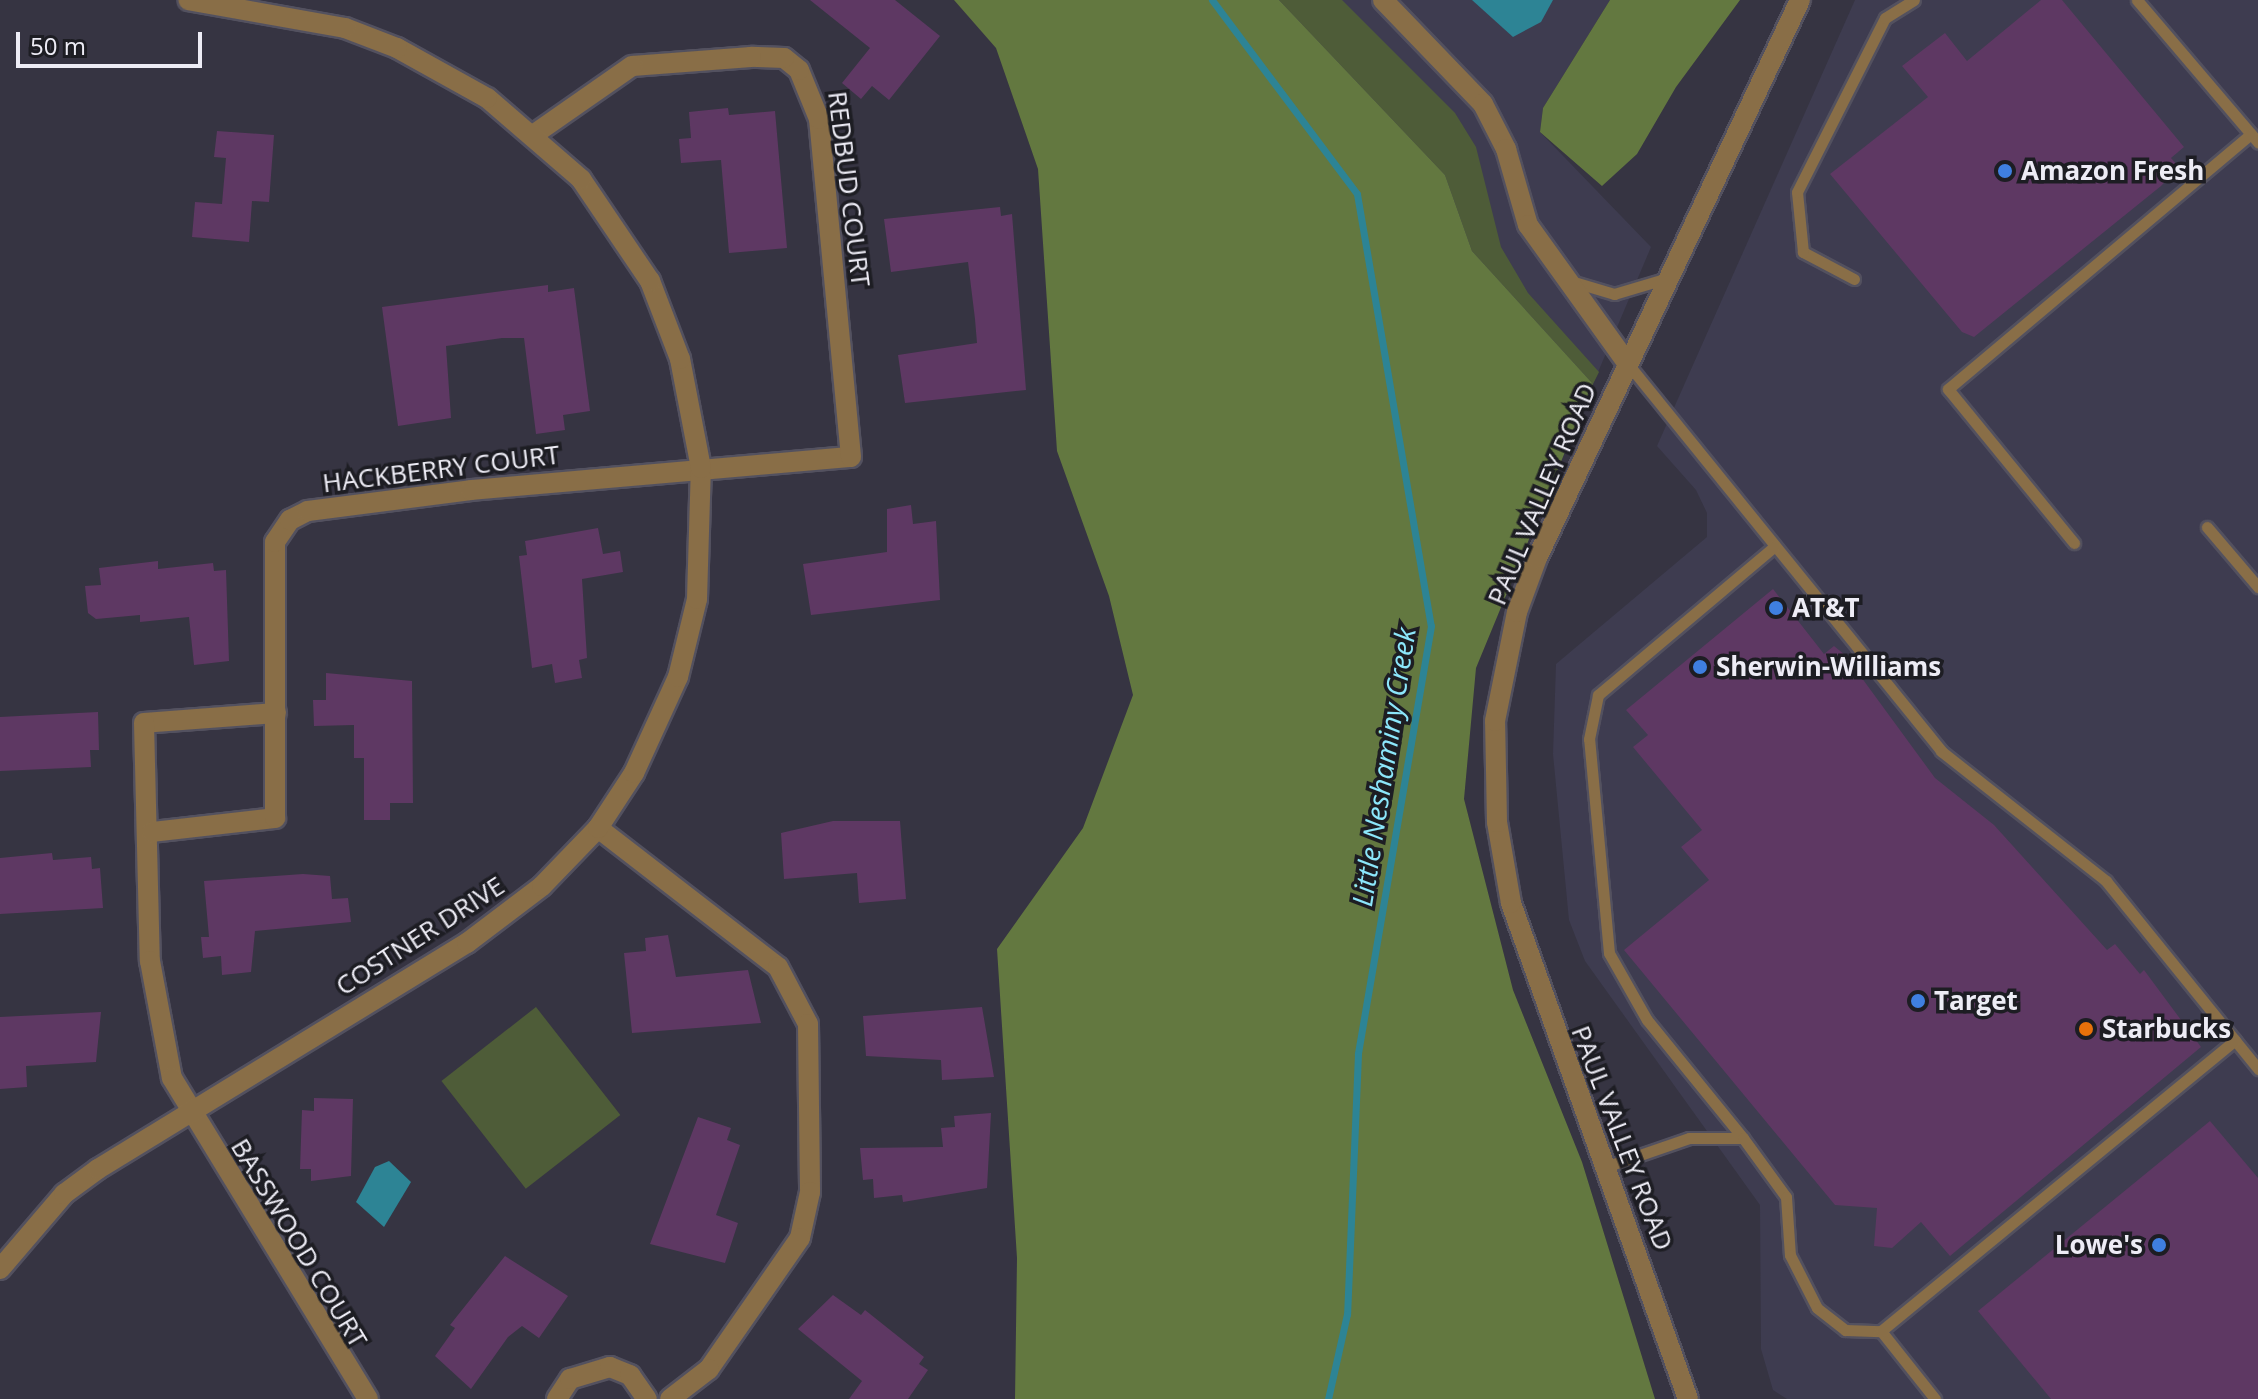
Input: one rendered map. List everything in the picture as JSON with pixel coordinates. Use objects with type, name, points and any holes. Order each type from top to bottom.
[{"type":"street","name":"COSTNER DRIVE","points":[[0,1269],[64,1194],[190,1111],[467,943],[542,886],[598,828],[654,734],[687,647],[701,569],[701,468],[680,359],[650,281],[605,208],[536,133],[438,68],[345,28],[188,0]]},
{"type":"street","points":[[1383,0],[1496,123],[1528,225],[1557,273],[1628,364]]},
{"type":"street","name":"PAUL VALLEY ROAD","points":[[1688,1399],[1511,903],[1497,822],[1495,721],[1517,612],[1628,364],[1800,0]]},
{"type":"street","name":"REDBUD COURT","points":[[536,133],[632,66],[784,58],[811,85],[851,457],[701,468]]},
{"type":"street","name":"HACKBERRY COURT","points":[[152,832],[275,818],[275,542],[290,520],[308,511],[471,490],[701,468]]},
{"type":"street","name":"BASSWOOD COURT","points":[[276,713],[144,723],[152,832],[150,961],[162,1044],[190,1111],[368,1399]]},
{"type":"street","points":[[598,828],[778,967],[808,1024],[810,1192],[800,1238],[709,1369],[670,1399]]},
{"type":"street","points":[[557,1399],[570,1379],[610,1367],[630,1375],[647,1399]]},
{"type":"lane","points":[[1854,279],[1803,252],[1797,192],[1885,18],[1914,0]]},
{"type":"lane","points":[[2074,543],[1948,389],[2255,138],[2137,0]]},
{"type":"lane","points":[[1557,273],[1614,294],[1669,278]]},
{"type":"lane","points":[[1628,364],[1941,751],[2106,881],[2258,1069]]},
{"type":"lane","points":[[2207,527],[2258,587]]},
{"type":"lane","points":[[1775,546],[1598,695],[1589,739],[1609,953],[1647,1020],[1743,1138],[1786,1197],[1790,1255],[1817,1308],[1845,1330],[1881,1331],[2235,1040]]},
{"type":"lane","points":[[1605,1167],[1689,1138],[1743,1138]]},
{"type":"lane","points":[[1881,1331],[1935,1399]]},
{"type":"shaded area","points":[[1279,0],[1610,0],[1543,108],[1540,132],[1651,247],[1593,384],[1472,251],[1445,175]]},
{"type":"shaded area","points":[[1855,0],[2258,0],[2258,1399],[1787,1399],[1773,1390],[1761,1349],[1760,1205],[1585,961],[1569,920],[1553,754],[1556,664],[1707,537],[1707,513],[1696,490],[1657,446]]},
{"type":"green space","points":[[954,0],[1279,0],[1445,175],[1472,251],[1593,384],[1476,668],[1464,799],[1513,990],[1582,1162],[1655,1399],[1015,1399],[1017,1258],[997,949],[1083,828],[1133,695],[1109,596],[1057,451],[1038,169],[996,48]]},
{"type":"green space","points":[[1279,0],[1342,0],[1455,113],[1476,147],[1501,247],[1528,293],[1599,372],[1593,384],[1472,251],[1445,175]]},
{"type":"green space","points":[[1610,0],[1740,0],[1676,87],[1637,154],[1602,186],[1540,132],[1543,108]]},
{"type":"green space","points":[[536,1007],[620,1115],[526,1189],[441,1081]]},
{"type":"water","points":[[1472,0],[1553,0],[1541,22],[1513,37]]},
{"type":"water","points":[[389,1161],[411,1182],[384,1227],[356,1202],[375,1167]]},
{"type":"building","points":[[810,0],[895,0],[940,36],[889,100],[872,86],[861,99],[842,83],[870,48]]},
{"type":"building","name":"Amazon Fresh","points":[[2041,0],[2062,0],[2184,147],[2171,158],[2179,167],[2161,186],[1974,337],[1962,332],[1830,174],[1928,97],[1902,66],[1945,33],[1967,61]]},
{"type":"building","points":[[728,108],[729,115],[775,111],[787,248],[729,253],[721,160],[681,163],[679,139],[691,138],[689,112]]},
{"type":"building","points":[[217,131],[274,135],[269,202],[252,201],[249,242],[192,237],[195,202],[222,204],[226,158],[214,157]]},
{"type":"building","points":[[1000,207],[1001,216],[1012,214],[1026,390],[905,403],[898,355],[977,343],[975,319],[968,262],[891,272],[884,219]]},
{"type":"building","points":[[548,285],[548,292],[574,288],[590,411],[563,415],[565,430],[536,434],[524,338],[502,338],[446,346],[451,418],[398,426],[382,307]]},
{"type":"building","points":[[911,505],[913,524],[936,521],[940,600],[811,615],[803,564],[887,552],[887,509]]},
{"type":"building","points":[[598,528],[603,554],[620,551],[623,572],[582,579],[587,658],[579,660],[582,678],[555,683],[552,664],[532,668],[519,556],[527,555],[525,541]]},
{"type":"building","points":[[158,561],[158,569],[213,563],[214,571],[226,570],[229,661],[194,665],[189,617],[140,622],[140,615],[96,619],[88,613],[85,586],[101,585],[99,568]]},
{"type":"building","name":"Target","points":[[1773,589],[1824,654],[1834,646],[1845,655],[1935,778],[1994,825],[2107,950],[2115,944],[2140,974],[2144,970],[2201,1047],[1950,1256],[1921,1222],[1892,1248],[1874,1246],[1877,1208],[1835,1205],[1624,950],[1709,880],[1681,847],[1702,830],[1633,747],[1648,735],[1626,710]]},
{"type":"building","points":[[326,673],[412,681],[413,803],[390,803],[390,820],[364,820],[364,758],[354,758],[354,725],[314,726],[313,700],[326,700]]},
{"type":"building","points":[[98,712],[99,750],[90,750],[91,767],[0,771],[0,717]]},
{"type":"building","points":[[833,821],[900,821],[906,899],[859,903],[857,873],[784,879],[781,833]]},
{"type":"building","points":[[52,853],[53,860],[91,857],[92,869],[100,868],[103,908],[0,914],[0,858]]},
{"type":"building","points":[[303,874],[330,876],[332,899],[348,898],[351,922],[255,931],[251,972],[222,975],[221,956],[203,958],[201,937],[209,937],[204,881]]},
{"type":"building","points":[[668,935],[676,977],[748,970],[761,1023],[632,1033],[624,953],[646,951],[645,938]]},
{"type":"building","points":[[982,1007],[994,1077],[942,1080],[941,1060],[866,1056],[863,1016]]},
{"type":"building","points":[[101,1012],[96,1062],[26,1066],[27,1087],[0,1089],[0,1017]]},
{"type":"building","points":[[314,1098],[353,1099],[351,1176],[311,1181],[311,1169],[300,1169],[302,1110],[314,1111]]},
{"type":"building","points":[[991,1113],[987,1188],[903,1202],[902,1195],[874,1198],[873,1179],[863,1180],[860,1148],[943,1147],[941,1128],[955,1127],[954,1116]]},
{"type":"building","points":[[698,1117],[731,1128],[727,1140],[740,1145],[716,1215],[738,1223],[725,1263],[650,1244]]},
{"type":"building","name":"Lowe's","points":[[2210,1121],[2258,1178],[2258,1399],[2051,1399],[1978,1311]]},
{"type":"building","points":[[505,1256],[568,1296],[539,1338],[522,1326],[508,1337],[471,1389],[435,1356],[455,1328],[450,1325]]},
{"type":"building","points":[[833,1295],[861,1315],[865,1310],[924,1357],[919,1364],[928,1370],[908,1399],[849,1399],[862,1381],[798,1329]]},
{"type":"waterway","name":"Little Neshaminy Creek","points":[[1212,0],[1357,194],[1431,626],[1358,1054],[1347,1314],[1328,1399]]},
{"type":"place","name":"Amazon Fresh","points":[[2005,171]]},
{"type":"place","name":"AT&T","points":[[1776,608]]},
{"type":"place","name":"Sherwin-Williams","points":[[1700,667]]},
{"type":"place","name":"Target","points":[[1918,1001]]},
{"type":"place","name":"Starbucks","points":[[2086,1029]]},
{"type":"place","name":"Lowe's","points":[[2159,1245]]}]
